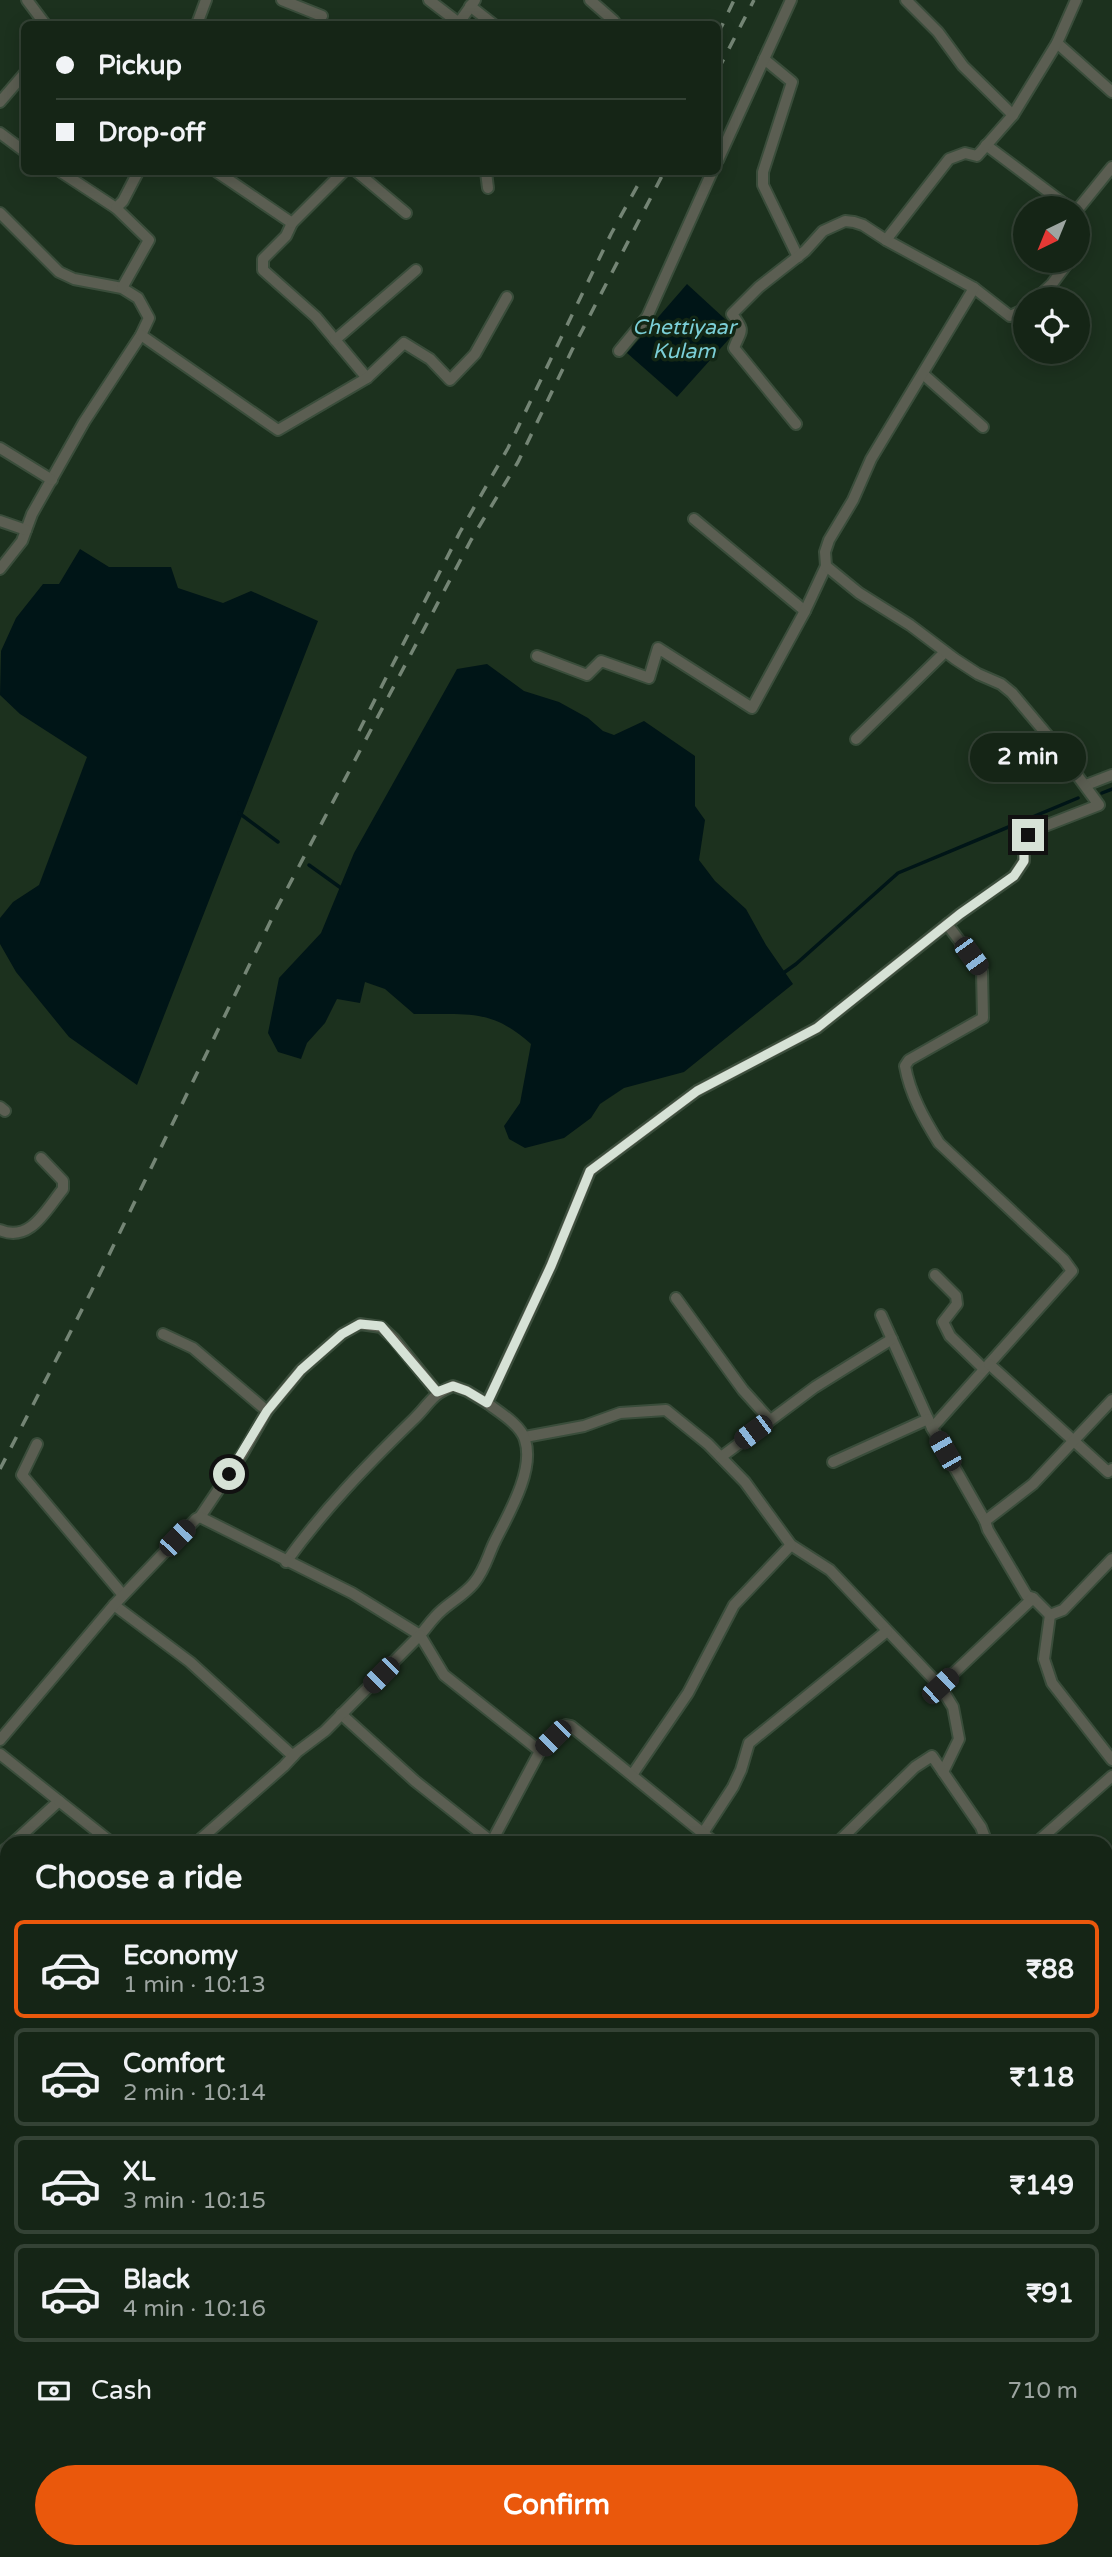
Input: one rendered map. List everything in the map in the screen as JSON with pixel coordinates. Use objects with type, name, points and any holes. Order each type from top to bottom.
[{"type":"street","points":[[27,0],[44,21]]},
{"type":"street","points":[[198,21],[206,0]]},
{"type":"street","points":[[282,0],[322,16]]},
{"type":"street","points":[[429,0],[454,21]]},
{"type":"street","points":[[590,0],[614,21]]},
{"type":"street","points":[[721,153],[791,0]]},
{"type":"street","points":[[906,0],[938,32],[974,78],[1013,115]]},
{"type":"street","points":[[886,240],[949,159],[965,153],[977,156],[1013,115],[1057,43],[1076,0]]},
{"type":"street","points":[[460,21],[472,3],[489,21]]},
{"type":"street","points":[[1057,43],[1109,84]]},
{"type":"street","points":[[764,59],[792,82],[764,172],[763,185],[798,257]]},
{"type":"street","points":[[0,102],[21,78]]},
{"type":"street","points":[[0,133],[21,149]]},
{"type":"street","points":[[986,145],[1054,196]]},
{"type":"street","points":[[1089,196],[1112,167]]},
{"type":"street","points":[[66,175],[116,208],[149,240],[122,288]]},
{"type":"street","points":[[116,208],[123,201],[136,175]]},
{"type":"street","points":[[221,175],[292,223]]},
{"type":"street","points":[[340,175],[292,223],[286,236],[263,259],[263,270],[316,317],[367,378]]},
{"type":"street","points":[[360,175],[405,214]]},
{"type":"street","points":[[486,175],[488,188]]},
{"type":"street","points":[[619,351],[647,317],[711,175]]},
{"type":"street","points":[[0,212],[59,272],[74,279],[122,288],[138,298],[149,318],[32,514],[22,541],[0,569]]},
{"type":"street","points":[[796,424],[734,348],[742,333],[742,327],[732,314],[760,287],[798,257],[823,231],[845,222],[863,225],[974,288],[1010,316],[1013,315]]},
{"type":"street","points":[[335,340],[416,270]]},
{"type":"street","points":[[1049,287],[1060,273]]},
{"type":"street","points":[[537,656],[587,675],[601,661],[649,678],[658,648],[752,708],[805,611],[826,566],[825,552],[829,540],[853,500],[870,458],[974,288]]},
{"type":"street","points":[[141,335],[278,430],[367,378],[404,343],[430,359],[450,380],[475,354],[507,297]]},
{"type":"street","points":[[923,374],[983,427]]},
{"type":"street","points":[[0,448],[52,480]]},
{"type":"street","points":[[694,519],[805,611]]},
{"type":"street","points":[[0,521],[26,530]]},
{"type":"street","points":[[487,1403],[551,1266],[590,1171],[697,1091],[817,1028],[947,924],[1014,876],[1024,861],[1024,847],[1028,835],[1099,805],[1026,706],[1012,693],[945,652],[910,625],[859,593],[826,566]]},
{"type":"street","points":[[856,739],[945,652]]},
{"type":"street","points":[[1086,785],[1112,775]]},
{"type":"street","points":[[833,1462],[930,1423],[987,1366],[1072,1271],[1064,1260],[939,1143],[924,1118],[908,1080],[905,1066],[909,1060],[983,1018],[982,971],[947,924]]},
{"type":"street","points":[[0,1230],[12,1235],[28,1231],[63,1189],[63,1181],[41,1158]]},
{"type":"street","points":[[935,1275],[956,1296],[957,1304],[943,1322],[950,1336],[1054,1421],[1072,1442],[1108,1472],[1112,1469]]},
{"type":"street","points":[[676,1297],[743,1390],[770,1420]]},
{"type":"street","points":[[881,1315],[930,1423],[988,1530],[1027,1596],[1033,1598],[1050,1615]]},
{"type":"street","points":[[0,1740],[114,1605],[200,1517],[243,1453],[267,1411],[301,1370],[342,1334],[360,1324],[381,1326],[437,1392]]},
{"type":"street","points":[[163,1334],[193,1348],[267,1411]]},
{"type":"street","points":[[720,1457],[815,1387],[892,1339]]},
{"type":"street","points":[[204,1836],[325,1731],[441,1611],[460,1598],[485,1567],[521,1488],[527,1452],[525,1437],[487,1403],[467,1391],[453,1386],[437,1392],[415,1419],[338,1495],[286,1562]]},
{"type":"street","points":[[985,1521],[1033,1483],[1112,1400]]},
{"type":"street","points":[[525,1437],[584,1426],[620,1413],[666,1410],[745,1482],[791,1545],[830,1570],[940,1686],[953,1707],[959,1739],[943,1772]]},
{"type":"street","points":[[37,1444],[22,1475],[123,1595]]},
{"type":"street","points":[[200,1517],[352,1593],[420,1635],[444,1675],[540,1751]]},
{"type":"street","points":[[632,1775],[688,1693],[734,1605],[791,1545]]},
{"type":"street","points":[[1050,1615],[1063,1610],[1112,1559]]},
{"type":"street","points":[[940,1686],[1033,1598]]},
{"type":"street","points":[[114,1605],[190,1662],[293,1756]]},
{"type":"street","points":[[1050,1615],[1044,1659],[1052,1683],[1112,1760]]},
{"type":"street","points":[[703,1833],[733,1787],[749,1743],[887,1630]]},
{"type":"street","points":[[341,1714],[415,1781],[484,1836]]},
{"type":"street","points":[[495,1836],[540,1751],[566,1725],[571,1726],[707,1836]]},
{"type":"street","points":[[0,1754],[103,1836]]},
{"type":"street","points":[[844,1836],[915,1766],[932,1756],[981,1827],[984,1836]]},
{"type":"street","points":[[1044,1836],[1112,1776]]},
{"type":"street","points":[[21,1836],[59,1801]]},
{"type":"water","name":"Chettiyaar Kulam","points":[[687,284],[737,330],[677,397],[627,353]]},
{"type":"water","points":[[80,549],[109,567],[171,567],[178,588],[223,603],[251,591],[318,621],[137,1085],[69,1037],[16,972],[0,944],[0,918],[13,902],[39,885],[87,757],[20,714],[0,695],[1,651],[16,618],[43,584],[59,584]]},
{"type":"water","points":[[487,664],[524,691],[559,702],[588,718],[603,731],[614,735],[644,721],[695,756],[695,806],[705,820],[699,860],[715,881],[746,909],[766,945],[793,984],[684,1072],[624,1088],[600,1104],[591,1118],[564,1138],[525,1148],[509,1139],[504,1126],[520,1103],[531,1044],[503,1024],[476,1015],[414,1014],[385,989],[365,982],[360,1003],[337,999],[325,1023],[307,1043],[301,1059],[278,1052],[268,1033],[279,978],[321,933],[354,853],[457,669]]},
{"type":"waterway","points":[[1102,793],[1112,789]]},
{"type":"waterway","points":[[782,974],[898,873],[1078,798]]},
{"type":"waterway","points":[[239,813],[278,842]]},
{"type":"waterway","points":[[309,865],[341,888]]},
{"type":"railway","points":[[721,28],[734,0]]},
{"type":"railway","points":[[721,64],[754,0]]},
{"type":"railway","points":[[359,731],[460,532],[508,448],[611,234],[643,175]]},
{"type":"railway","points":[[0,1469],[91,1292],[277,908],[471,540],[518,462],[572,350],[662,175]]},
{"type":"route","points":[[229,1474],[267,1411],[301,1370],[342,1334],[360,1324],[381,1326],[437,1392],[453,1386],[460,1387],[487,1403],[551,1266],[590,1171],[697,1091],[817,1028],[960,914],[1014,876],[1024,861],[1024,847],[1028,835]]}]
